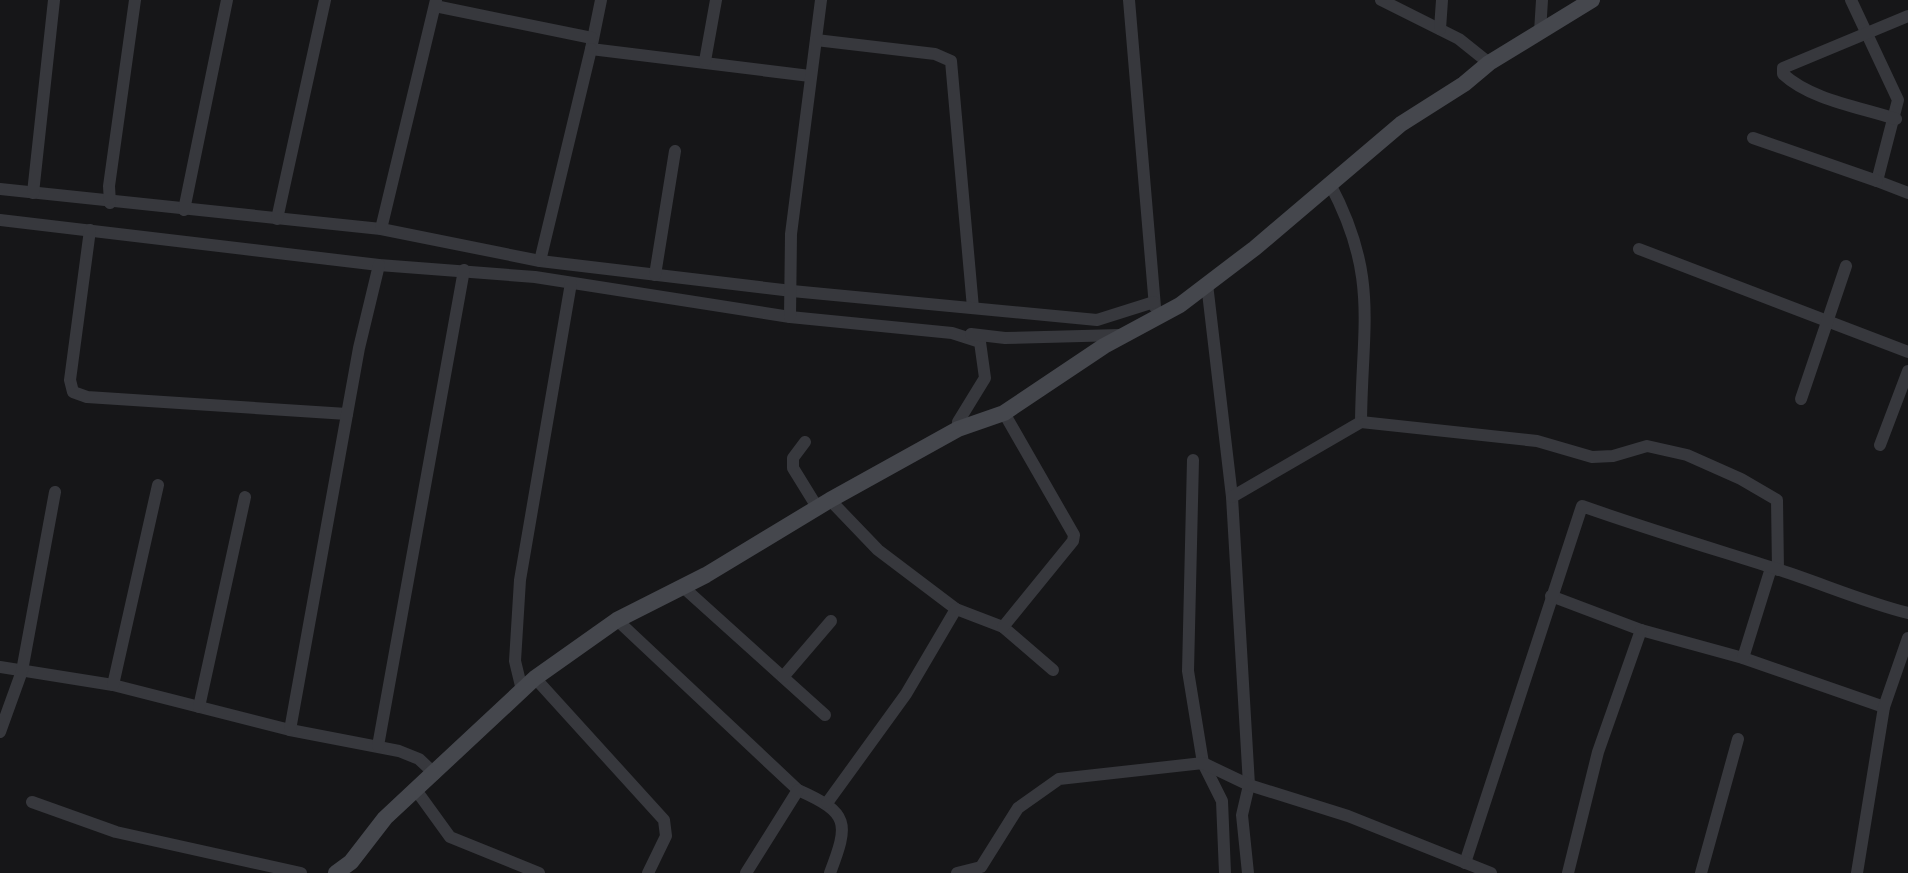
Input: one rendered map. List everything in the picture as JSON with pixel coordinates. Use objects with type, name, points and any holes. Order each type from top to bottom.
[{"type":"street","points":[[33,193],[54,0]]},
{"type":"street","points":[[110,203],[109,186],[135,0]]},
{"type":"street","points":[[184,210],[227,0]]},
{"type":"street","points":[[277,219],[325,0]]},
{"type":"street","points":[[540,261],[601,0]]},
{"type":"street","points":[[705,61],[716,0]]},
{"type":"street","points":[[790,317],[791,234],[821,0]]},
{"type":"street","points":[[1129,0],[1155,310]]},
{"type":"street","points":[[1381,0],[1440,29],[1489,63]]},
{"type":"street","points":[[1440,29],[1442,0]]},
{"type":"street","points":[[1540,32],[1542,0]]},
{"type":"street","points":[[336,873],[351,862],[385,818],[535,678],[617,620],[683,587],[958,429],[1004,413],[1123,335],[1155,310],[1207,284],[1401,124],[1464,84],[1489,63],[1592,0]]},
{"type":"street","points":[[1851,0],[1898,100],[1896,119],[1877,181]]},
{"type":"street","points":[[381,229],[436,3],[592,43],[810,76]]},
{"type":"street","points":[[1896,119],[1808,90],[1783,74],[1783,68],[1908,16]]},
{"type":"street","points":[[816,40],[935,54],[951,61],[973,308]]},
{"type":"street","points":[[1753,138],[1908,193]]},
{"type":"street","points":[[655,275],[675,151]]},
{"type":"street","points":[[1330,184],[1357,243],[1366,287],[1361,422]]},
{"type":"street","points":[[0,189],[110,203],[381,229],[540,261],[792,291],[1097,320],[1155,310]]},
{"type":"street","points":[[0,220],[379,265],[464,270],[571,283],[790,317],[1005,338],[1123,335]]},
{"type":"street","points":[[90,230],[70,380],[73,392],[87,397],[347,414]]},
{"type":"street","points":[[1639,249],[1908,352]]},
{"type":"street","points":[[290,730],[347,414],[379,265]]},
{"type":"street","points":[[1801,399],[1846,266]]},
{"type":"street","points":[[378,746],[464,270]]},
{"type":"street","points":[[522,690],[515,661],[520,580],[571,283]]},
{"type":"street","points":[[1207,284],[1232,497],[1249,785],[1242,815],[1248,873]]},
{"type":"street","points":[[952,333],[980,342],[985,378],[958,422],[958,429]]},
{"type":"street","points":[[1880,445],[1908,371]]},
{"type":"street","points":[[1003,627],[1073,541],[1074,535],[1004,413]]},
{"type":"street","points":[[1232,497],[1361,422],[1537,441],[1592,457],[1613,456],[1647,446],[1687,455],[1741,479],[1777,500],[1775,569],[1743,658]]},
{"type":"street","points":[[805,442],[793,458],[793,468],[823,504],[956,609],[1003,627],[1053,670]]},
{"type":"street","points":[[1193,460],[1188,671],[1203,763],[1222,801],[1225,873]]},
{"type":"street","points":[[113,685],[158,485]]},
{"type":"street","points":[[0,732],[22,671],[55,492]]},
{"type":"street","points":[[199,707],[245,497]]},
{"type":"street","points":[[1465,863],[1582,506],[1775,569],[1857,600],[1908,613]]},
{"type":"street","points":[[683,587],[825,715]]},
{"type":"street","points":[[1551,596],[1641,630],[1743,658],[1884,707]]},
{"type":"street","points":[[827,803],[906,694],[956,609]]},
{"type":"street","points":[[617,620],[798,790],[827,803],[844,825],[844,835],[830,873]]},
{"type":"street","points":[[783,677],[831,621]]},
{"type":"street","points":[[1568,873],[1598,752],[1641,630]]},
{"type":"street","points":[[1857,873],[1884,707],[1908,638]]},
{"type":"street","points":[[0,667],[113,685],[290,730],[378,746],[419,759],[435,774]]},
{"type":"street","points":[[535,678],[664,820],[666,836],[648,873]]},
{"type":"street","points":[[1701,873],[1738,739]]},
{"type":"street","points":[[957,873],[981,867],[1018,808],[1059,779],[1203,763],[1249,785],[1348,816],[1491,873]]},
{"type":"street","points":[[416,790],[450,837],[539,873]]},
{"type":"street","points":[[746,873],[798,790]]},
{"type":"street","points":[[32,802],[116,832],[301,873]]}]
